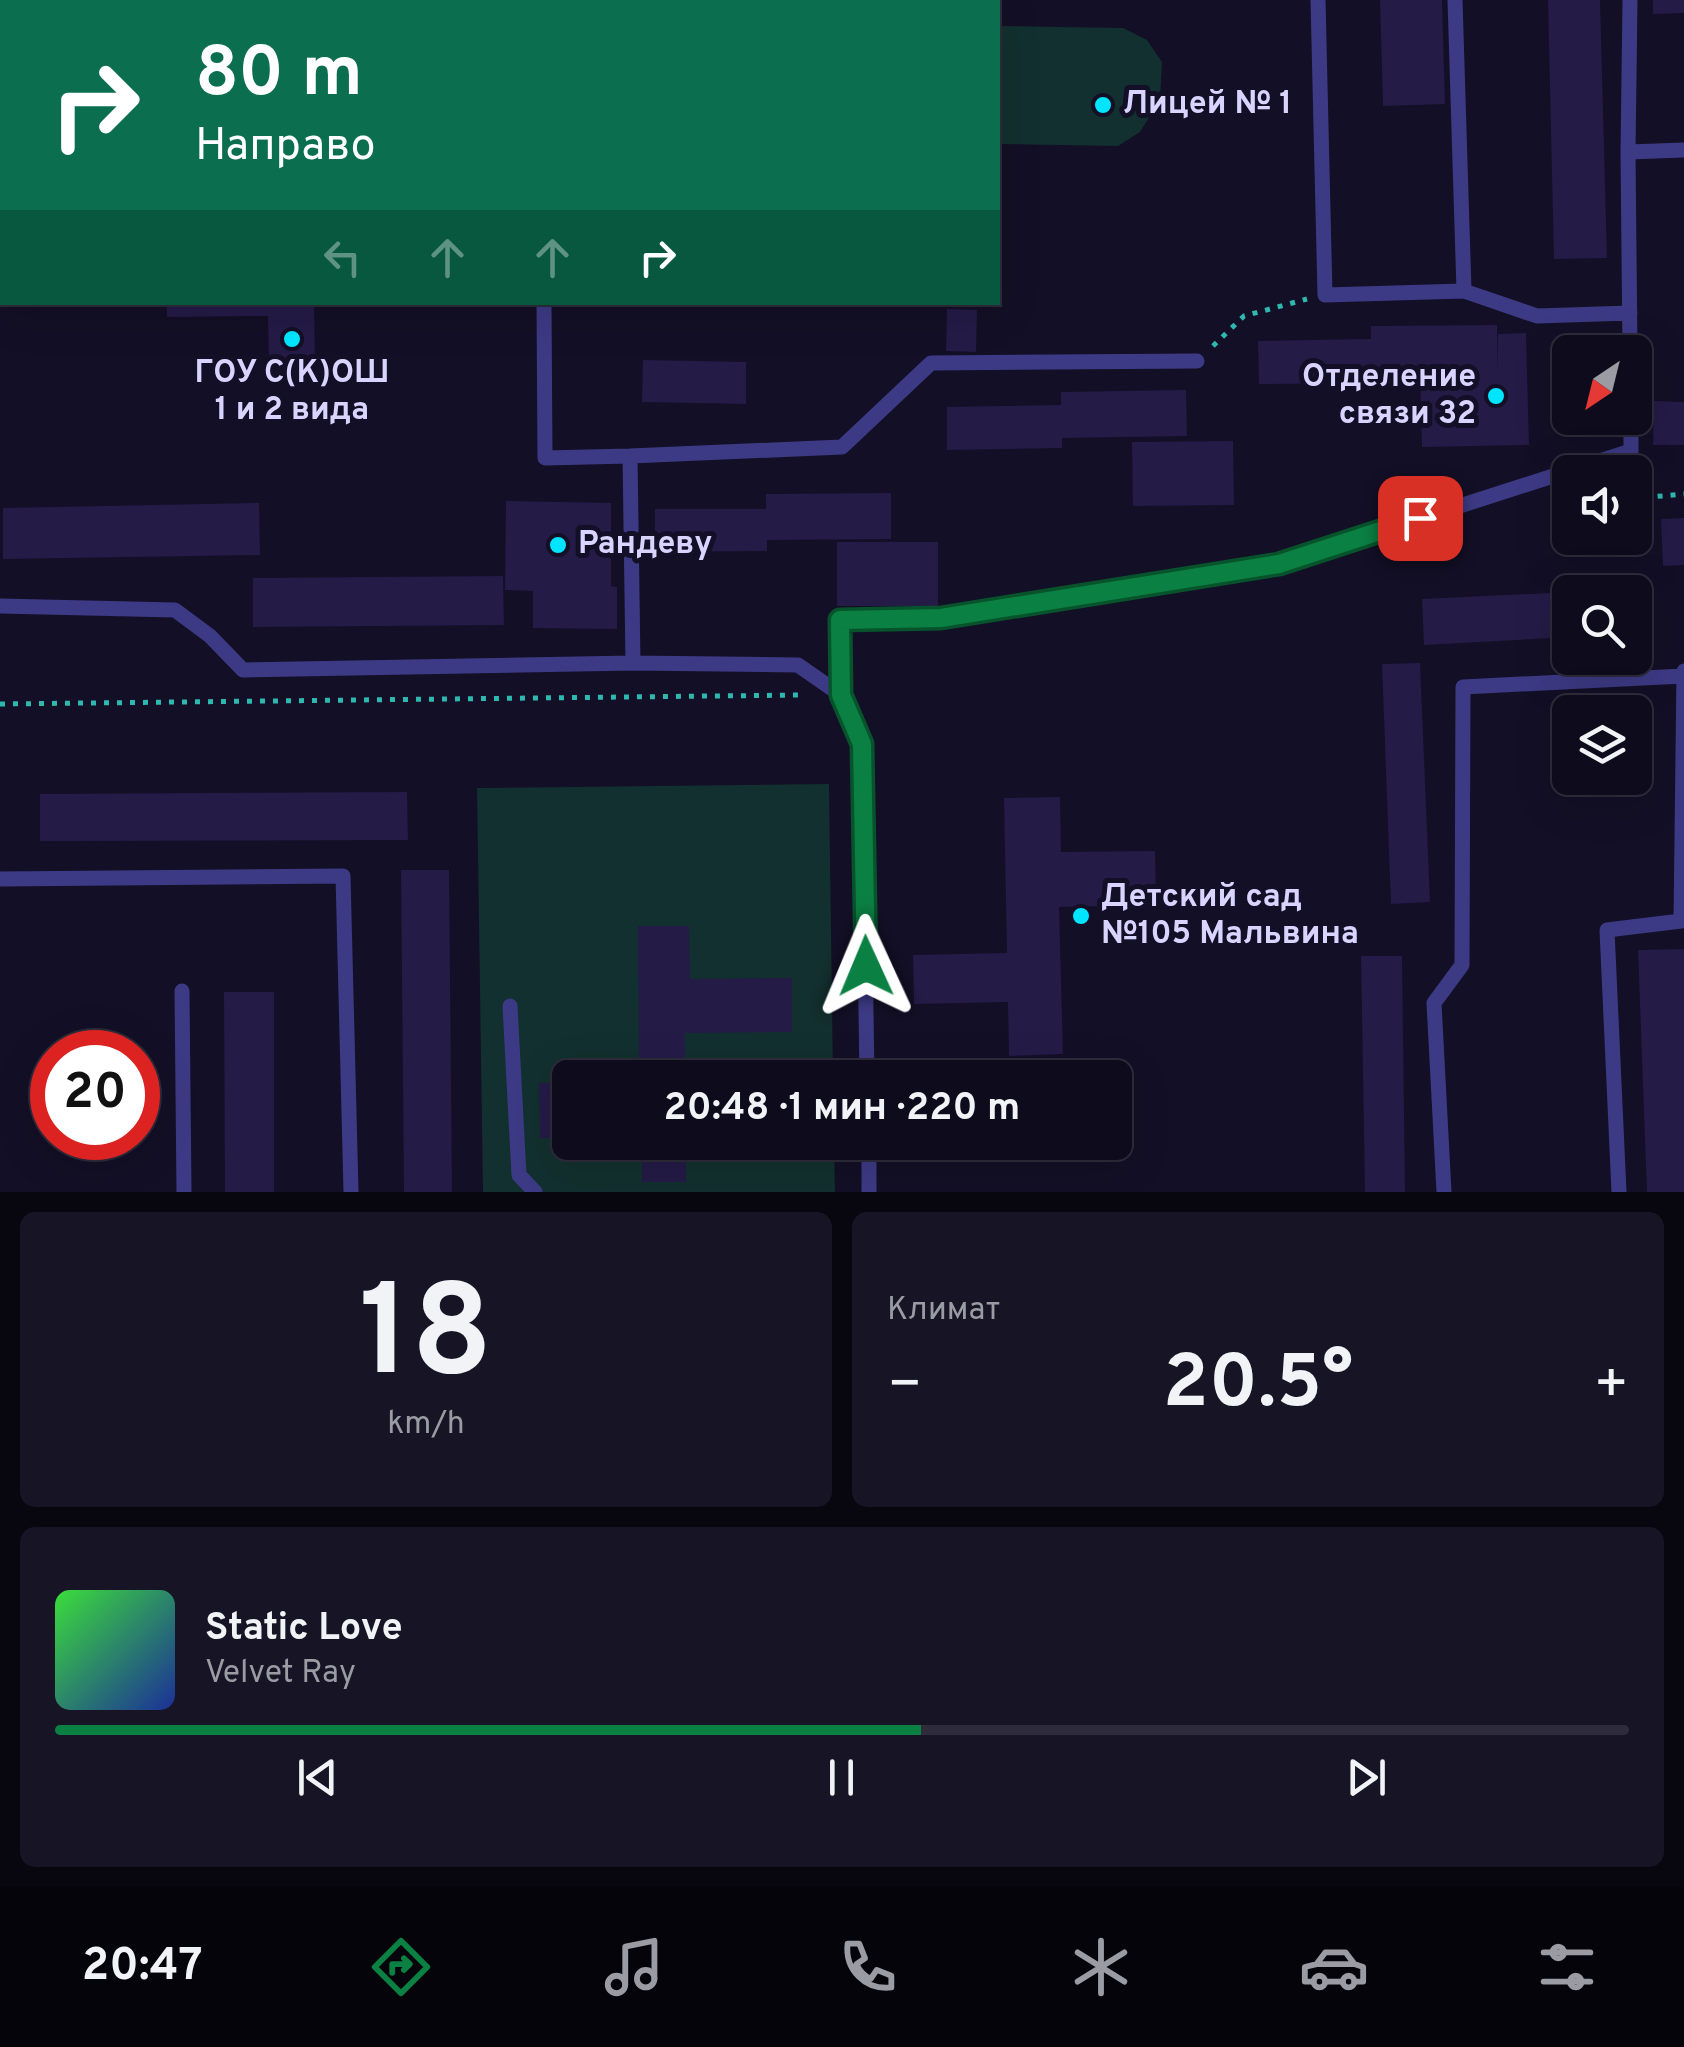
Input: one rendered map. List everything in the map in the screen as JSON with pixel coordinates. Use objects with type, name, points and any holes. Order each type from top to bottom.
[{"type":"lane","points":[[1318,0],[1325,295],[1464,292],[1538,316],[1630,313]]},
{"type":"lane","points":[[1455,0],[1464,292]]},
{"type":"lane","points":[[1630,0],[1630,335]]},
{"type":"lane","points":[[1628,152],[1684,150]]},
{"type":"lane","points":[[544,305],[545,458],[842,447],[931,363],[1197,361]]},
{"type":"lane","points":[[868,1060],[862,744],[841,695],[840,620],[941,618],[1279,564],[1631,451],[1631,435]]},
{"type":"lane","points":[[630,456],[632,663]]},
{"type":"lane","points":[[0,606],[175,610],[210,636],[242,670],[798,664],[841,695]]},
{"type":"lane","points":[[1444,1192],[1434,1003],[1462,964],[1463,688],[1683,674],[1681,921],[1607,930],[1619,1192]]},
{"type":"lane","points":[[0,879],[343,876],[352,1192]]},
{"type":"lane","points":[[182,991],[184,1192]]},
{"type":"lane","points":[[510,1006],[519,1175],[535,1192]]},
{"type":"lane","points":[[868,1160],[869,1192]]},
{"type":"path","points":[[1197,361],[1244,316],[1325,295]]},
{"type":"path","points":[[1631,451],[1650,497],[1684,494]]},
{"type":"path","points":[[0,704],[802,695]]},
{"type":"green space","points":[[1000,26],[1123,28],[1147,40],[1162,62],[1160,100],[1140,132],[1118,146],[1000,144]]},
{"type":"green space","points":[[829,784],[833,1060],[552,1060],[552,1160],[834,1160],[835,1192],[483,1192],[477,788]]},
{"type":"building","points":[[1380,0],[1442,0],[1445,104],[1383,106]]},
{"type":"building","points":[[1548,0],[1600,0],[1607,258],[1554,259]]},
{"type":"building","points":[[1653,0],[1684,0],[1684,13],[1653,14]]},
{"type":"building","name":"ГОУ С(К)ОШ 1 и 2 вида","points":[[167,305],[314,305],[315,360],[269,361],[268,316],[167,317]]},
{"type":"building","points":[[947,309],[977,310],[976,352],[946,351]]},
{"type":"building","points":[[1497,325],[1497,371],[1498,334],[1526,333],[1529,445],[1422,447],[1420,373],[1445,371],[1373,372],[1373,383],[1259,384],[1258,341],[1371,339],[1371,326]]},
{"type":"building","points":[[643,360],[746,362],[746,404],[642,402]]},
{"type":"building","points":[[1186,390],[1187,436],[1062,438],[1062,448],[947,450],[947,407],[1061,405],[1061,392]]},
{"type":"building","points":[[1654,401],[1684,402],[1684,445],[1653,445]]},
{"type":"building","points":[[1233,441],[1234,505],[1133,506],[1132,442]]},
{"type":"building","points":[[891,493],[891,539],[767,540],[767,551],[655,552],[655,509],[766,509],[766,494]]},
{"type":"building","name":"Рандеву","points":[[506,501],[611,503],[611,586],[617,587],[617,629],[533,628],[533,591],[505,590]]},
{"type":"building","points":[[259,503],[260,555],[3,559],[3,508]]},
{"type":"building","points":[[1684,518],[1684,565],[1663,566],[1661,519]]},
{"type":"building","points":[[837,542],[938,542],[938,606],[837,606]]},
{"type":"building","points":[[503,576],[504,625],[253,627],[253,578]]},
{"type":"building","points":[[1552,593],[1552,638],[1424,645],[1422,599]]},
{"type":"building","points":[[1420,663],[1430,902],[1391,904],[1382,664]]},
{"type":"building","points":[[407,792],[408,840],[40,841],[40,794]]},
{"type":"building","points":[[1060,797],[1061,852],[1155,851],[1156,905],[1059,907],[1063,1054],[1009,1056],[1008,1002],[914,1004],[913,955],[1007,953],[1004,798]]},
{"type":"building","points":[[401,870],[449,870],[452,1192],[404,1192]]},
{"type":"building","points":[[638,926],[689,926],[690,979],[792,978],[792,1032],[685,1033],[685,1060],[639,1060]]},
{"type":"building","points":[[1684,949],[1684,1192],[1647,1192],[1638,950]]},
{"type":"building","points":[[1361,956],[1402,956],[1405,1192],[1365,1192]]},
{"type":"building","points":[[224,992],[274,992],[274,1192],[225,1192]]},
{"type":"building","points":[[539,1083],[552,1083],[552,1138],[540,1138]]},
{"type":"building","points":[[642,1160],[686,1160],[686,1182],[642,1182]]},
{"type":"place","name":"Лицей № 1","points":[[1103,105]]},
{"type":"place","name":"ГОУ С(К)ОШ 1 и 2 вида","points":[[292,339]]},
{"type":"place","name":"Отделение связи 32","points":[[1496,396]]},
{"type":"place","name":"Рандеву","points":[[558,545]]},
{"type":"place","name":"Детский сад №105 Мальвина","points":[[1081,916]]},
{"type":"route","points":[[866,966],[862,744],[841,695],[840,620],[941,618],[1279,564],[1420,518]]}]
